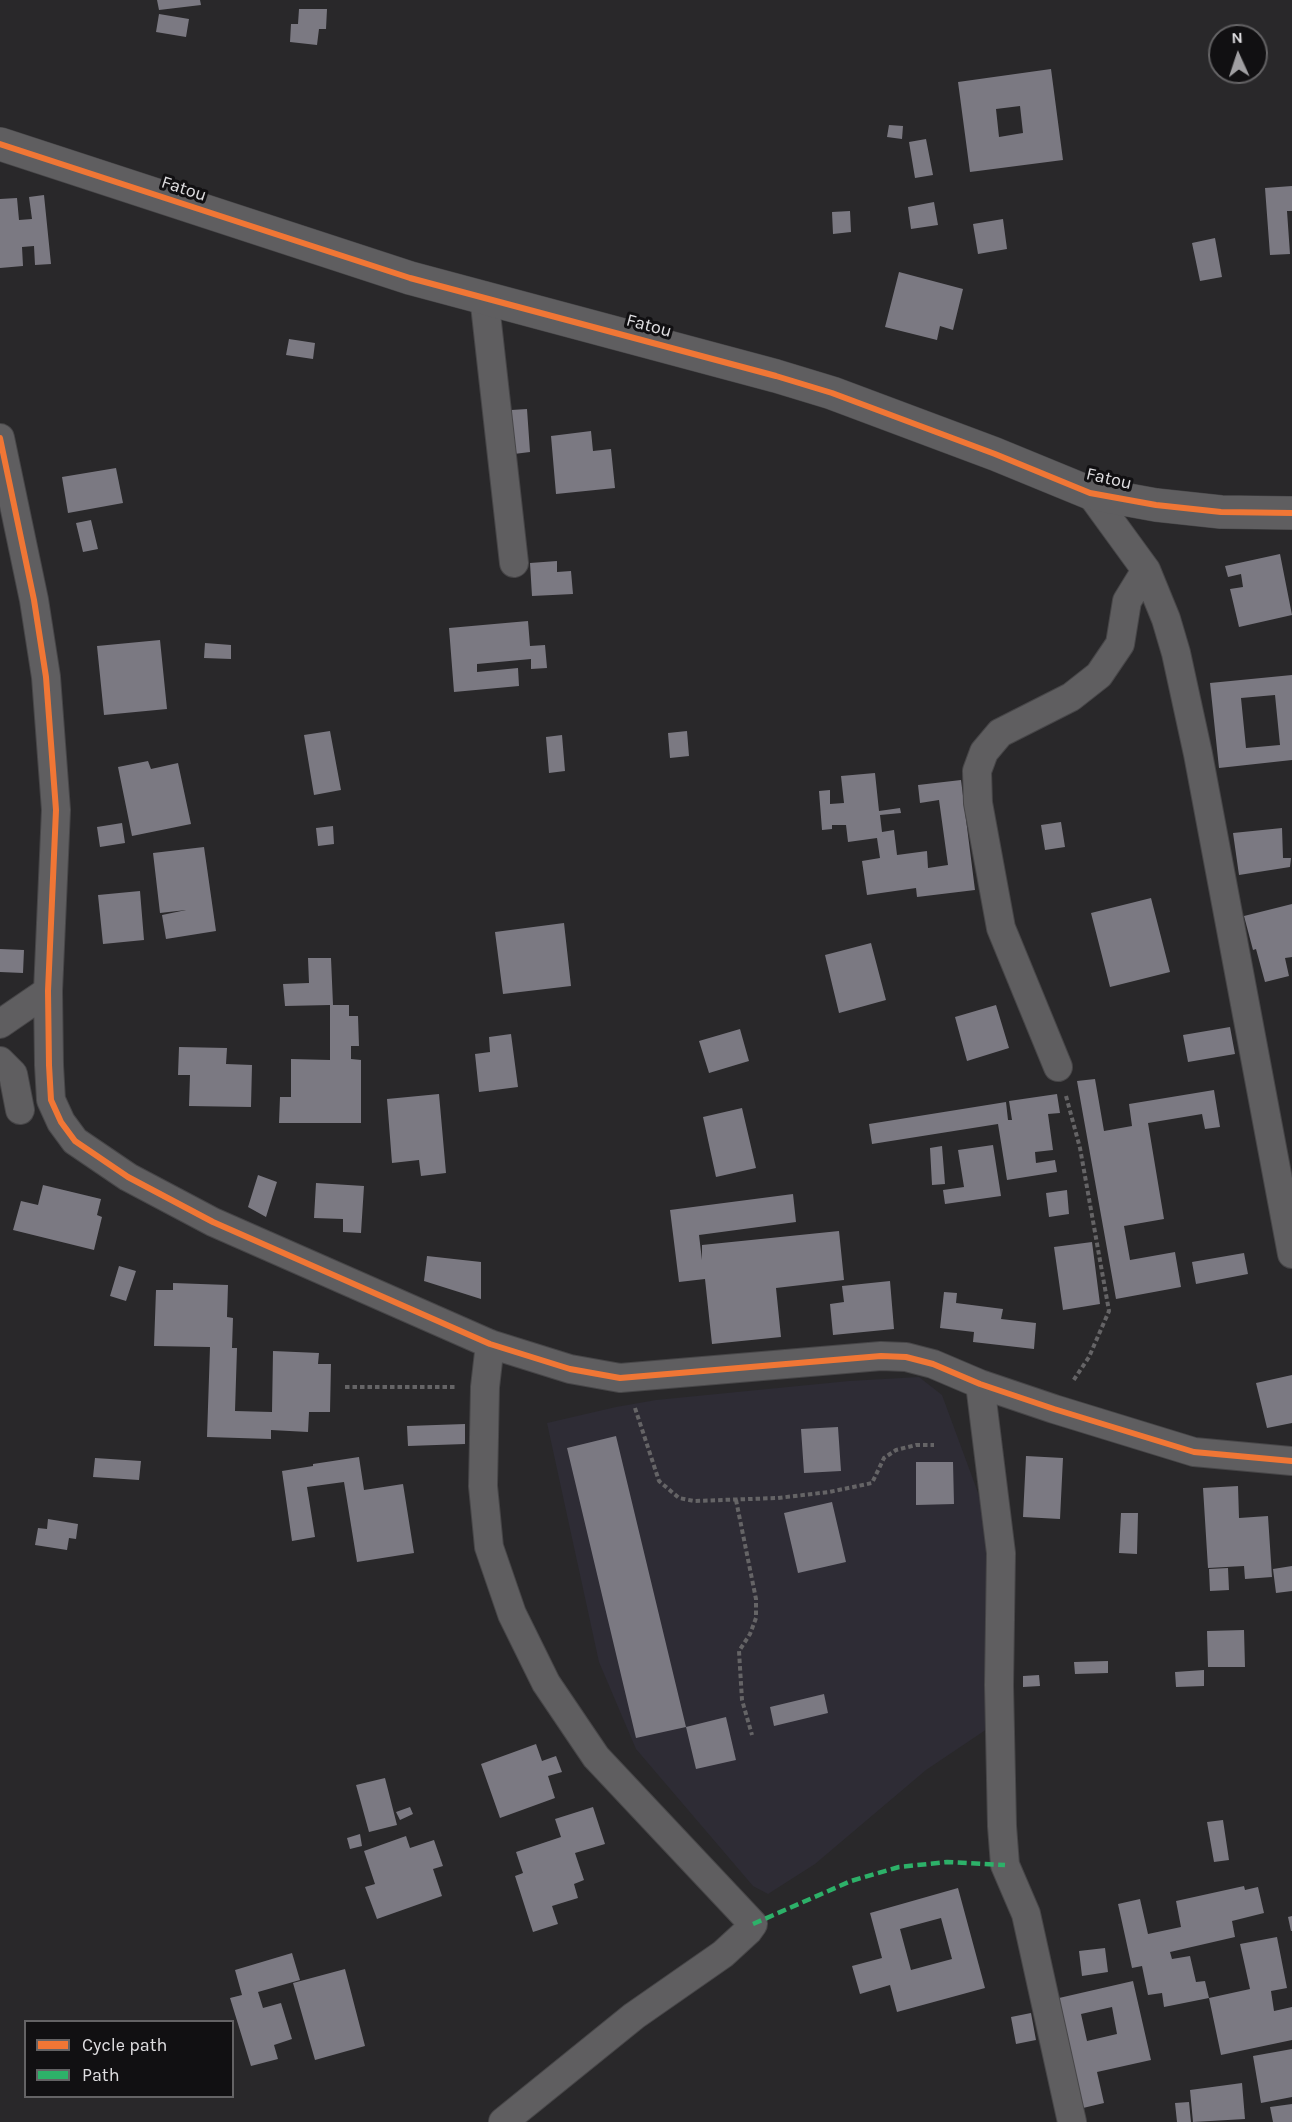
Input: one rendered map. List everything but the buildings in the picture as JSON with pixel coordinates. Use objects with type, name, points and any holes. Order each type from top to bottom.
[{"type":"street","name":"Fatou","points":[[0,144],[410,278],[484,296],[832,393],[995,454],[1090,493],[1156,505],[1210,511],[1292,513]]},
{"type":"street","points":[[484,296],[514,563]]},
{"type":"street","points":[[0,438],[32,589],[46,677],[56,810],[48,991],[51,1100],[60,1122],[75,1140],[128,1177],[213,1222],[490,1344],[562,1367],[620,1378],[881,1356],[906,1357],[933,1364],[980,1384],[1054,1409],[1194,1452],[1292,1461]]},
{"type":"street","points":[[1090,493],[1146,570],[1166,619],[1176,653],[1200,764],[1292,1254]]},
{"type":"street","points":[[1058,1067],[1001,928],[978,803],[977,771],[984,752],[1000,733],[1071,697],[1099,675],[1120,644],[1127,600],[1146,570]]},
{"type":"street","points":[[0,1024],[48,991]]},
{"type":"street","points":[[0,1061],[13,1074],[10,1114],[51,1100]]},
{"type":"street","points":[[490,1344],[485,1387],[483,1486],[489,1547],[512,1614],[546,1683],[596,1757],[753,1924],[723,1954],[634,2016],[532,2096],[503,2122]]},
{"type":"street","points":[[980,1384],[1001,1553],[999,1685],[1005,1865],[1026,1914],[1072,2122]]},
{"type":"path","points":[[1054,1409],[1089,1357],[1109,1311],[1080,1148],[1058,1067]]},
{"type":"path","points":[[620,1378],[633,1404],[659,1481],[679,1498],[694,1501],[736,1500],[829,1492],[872,1483],[884,1458],[896,1450],[916,1445],[934,1445]]},
{"type":"path","points":[[345,1387],[485,1387]]},
{"type":"path","points":[[736,1500],[756,1599],[756,1618],[750,1634],[739,1651],[742,1700],[752,1735]]},
{"type":"shaded area","points":[[919,1377],[942,1395],[995,1539],[990,1727],[926,1770],[815,1864],[768,1894],[753,1886],[636,1749],[599,1662],[547,1423],[656,1400],[849,1381]]},
{"type":"marked path","points":[[753,1924],[851,1881],[899,1867],[947,1862],[1005,1865]]},
{"type":"cycle path","points":[[0,144],[410,278],[832,393],[995,454],[1090,493],[1156,505],[1221,512],[1292,513]]},
{"type":"cycle path","points":[[0,438],[34,600],[46,677],[56,810],[48,991],[51,1100],[61,1122],[75,1141],[128,1177],[213,1222],[490,1344],[570,1369],[620,1378],[881,1356],[906,1357],[933,1364],[980,1384],[1054,1409],[1194,1452],[1292,1461]]}]
